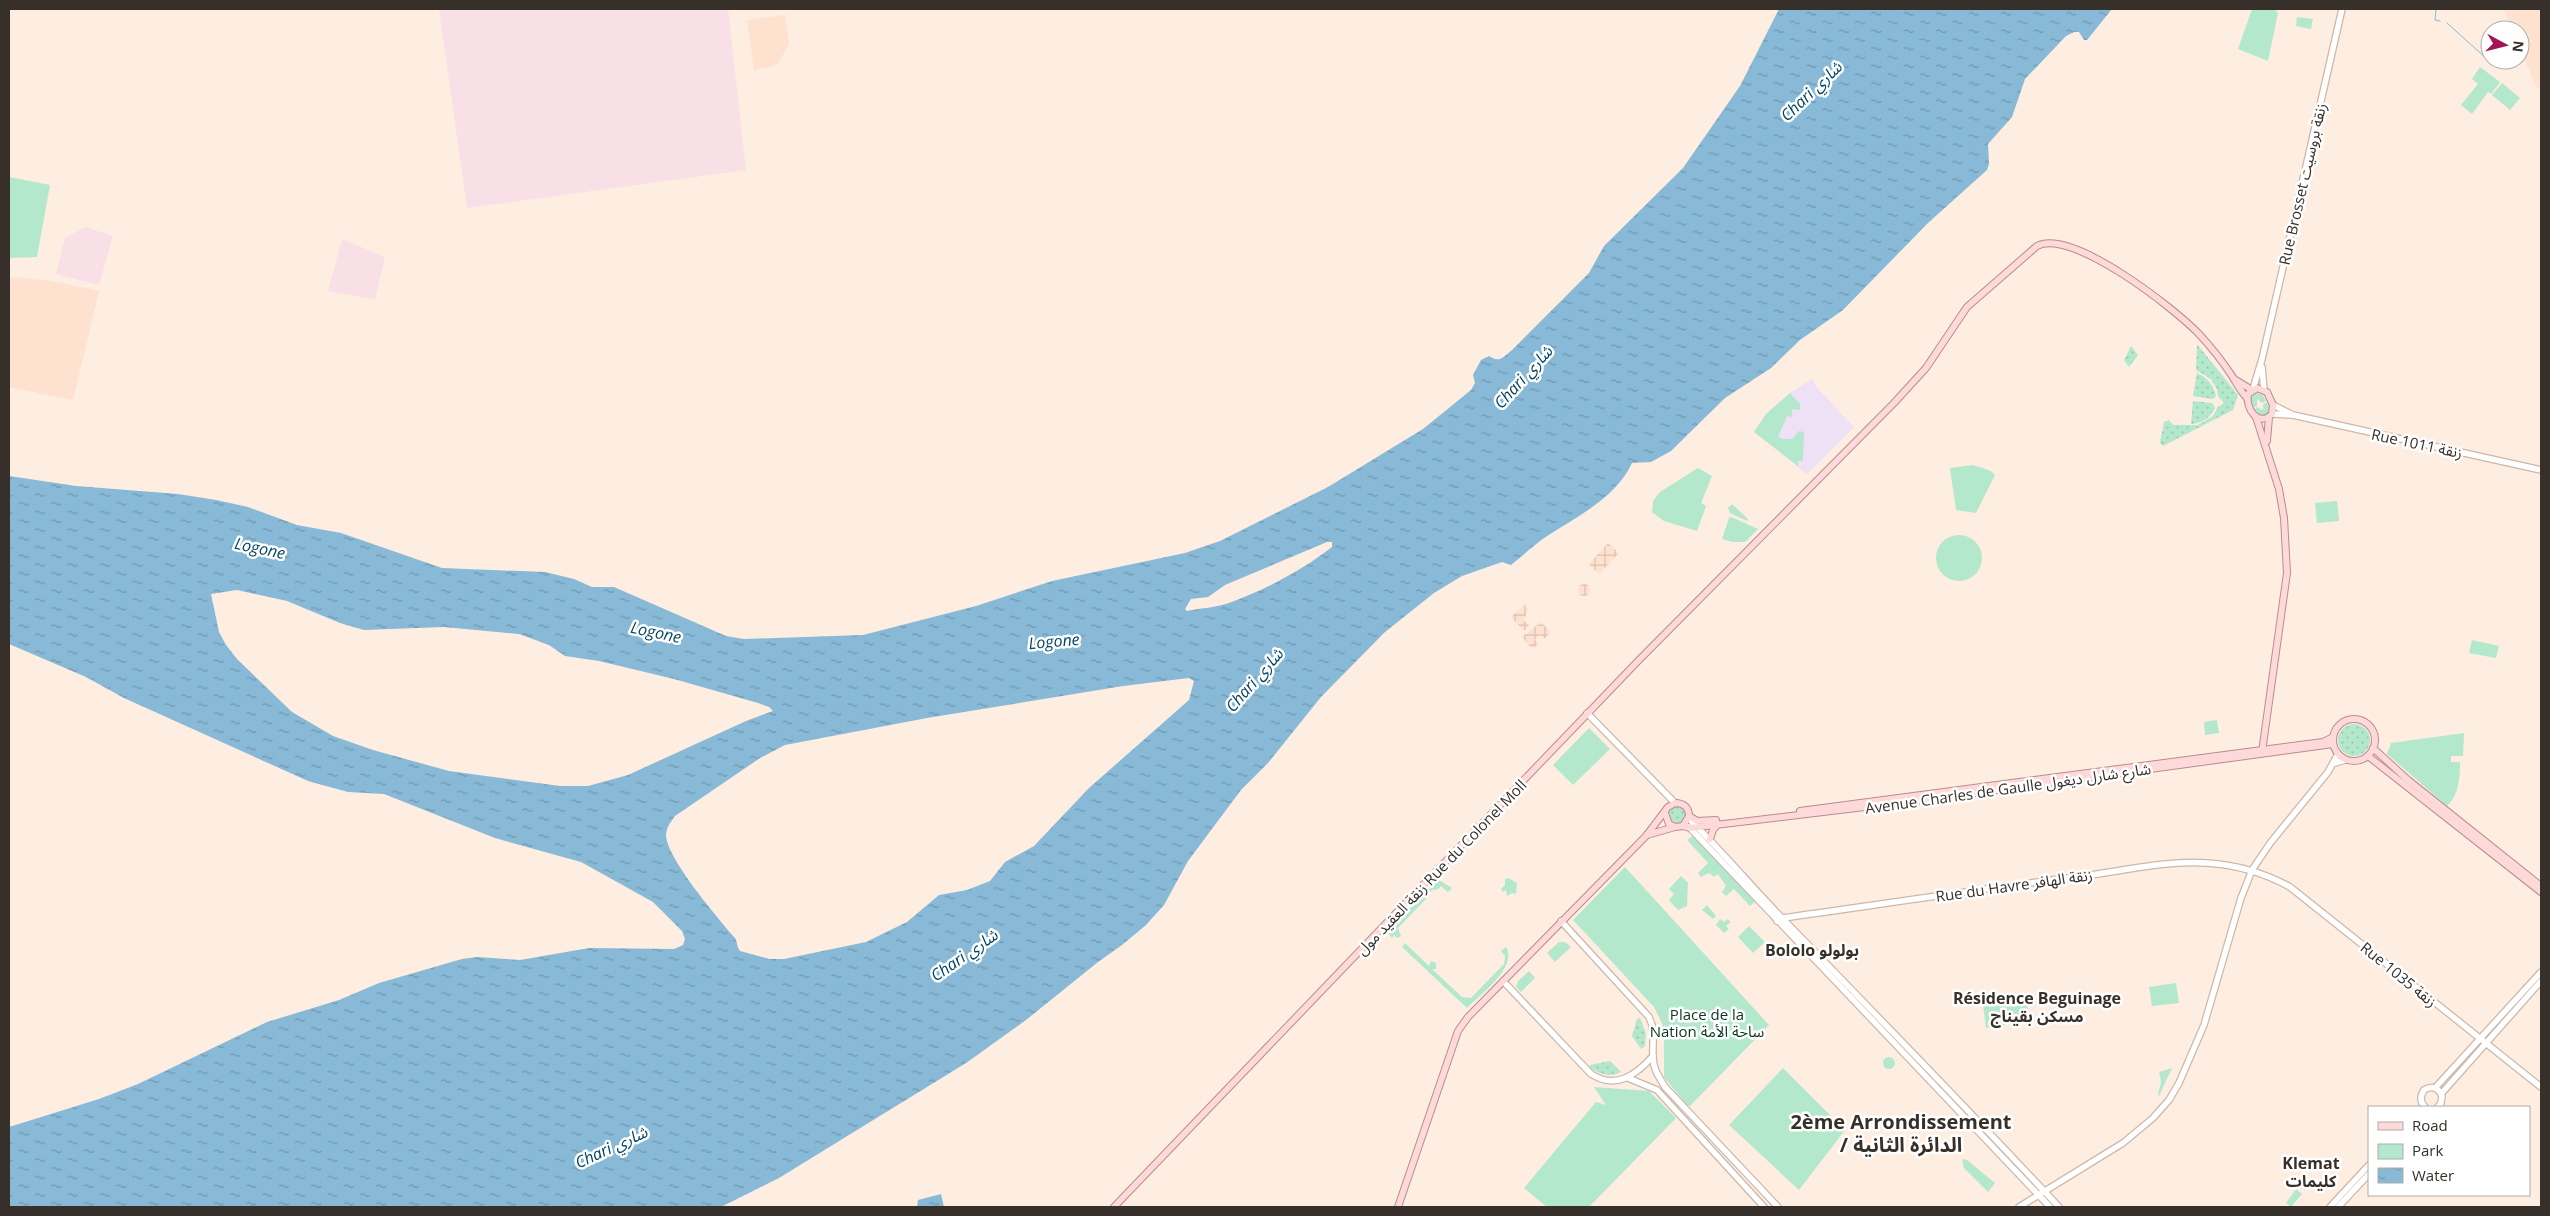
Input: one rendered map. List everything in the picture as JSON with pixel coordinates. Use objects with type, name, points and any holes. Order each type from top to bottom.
[{"type":"main road","name":"Rue Brosset زنقة بروسيت","points":[[2262,360],[2342,9]]},
{"type":"main road","name":"زنقة العقيد مول Rue du Colonel Moll","points":[[1114,1207],[1587,713],[1909,387],[1926,368],[1967,307],[2025,255],[2044,242],[2058,242],[2108,264],[2152,293],[2199,334],[2247,398]]},
{"type":"main road","points":[[2262,360],[2247,398],[2250,409],[2256,417],[2267,445],[2279,489],[2284,518],[2288,573],[2262,752]]},
{"type":"main road","points":[[2262,360],[2264,390]]},
{"type":"main road","points":[[2233,378],[2252,389],[2264,390],[2270,396],[2273,405],[2267,445]]},
{"type":"main road","name":"Rue 1011 زنقة","points":[[2273,405],[2293,415]]},
{"type":"main road","points":[[2256,417],[2262,419],[2271,415]]},
{"type":"main road","name":"Rue 1011 زنقة","points":[[2271,415],[2293,415],[2541,470]]},
{"type":"main road","points":[[1587,713],[1658,787],[1675,803],[1687,808],[1689,823],[1764,902]]},
{"type":"main road","points":[[2335,762],[2345,760],[2357,761],[2368,756],[2373,748],[2373,731],[2362,721],[2352,719],[2343,722],[2337,728],[2333,741],[2338,754],[2345,760]]},
{"type":"main road","name":"Avenue Charles de Gaulle شارع شارل ديغول","points":[[1689,823],[1718,824],[2333,741]]},
{"type":"main road","points":[[2373,748],[2408,780],[2541,886]]},
{"type":"main road","name":"Avenue Charles de Gaulle شارع شارل ديغول","points":[[1689,823],[1733,820],[2262,752]]},
{"type":"main road","points":[[2019,1207],[2122,1143],[2153,1118],[2173,1094],[2204,1025],[2241,898],[2252,870],[2271,842],[2335,762],[2338,754]]},
{"type":"main road","points":[[2368,756],[2541,892]]},
{"type":"main road","points":[[1658,787],[1669,824],[1675,827]]},
{"type":"main road","points":[[1398,1207],[1458,1032],[1468,1017],[1646,836],[1675,803]]},
{"type":"main road","points":[[1646,836],[1689,823]]},
{"type":"main road","points":[[1689,823],[1710,839],[1780,920],[1901,1048],[2041,1193],[2059,1207]]},
{"type":"main road","points":[[1710,839],[1718,824]]},
{"type":"main road","name":"Rue du Havre زنقة الهافر","points":[[1780,920],[1987,888],[2184,863],[2219,864],[2252,870]]},
{"type":"main road","name":"Rue 1035 زنقة","points":[[2252,870],[2290,886],[2541,1087]]},
{"type":"main road","points":[[1561,921],[1650,1017],[1655,1038],[1653,1056],[1655,1072],[1665,1087],[1778,1207]]},
{"type":"main road","points":[[2422,1106],[2421,1096],[2424,1090],[2435,1088],[2541,972]]},
{"type":"main road","points":[[1503,981],[1591,1074],[1599,1079],[1610,1081],[1628,1078],[1653,1056]]},
{"type":"main road","points":[[2439,1106],[2441,1103],[2441,1094],[2541,981]]},
{"type":"main road","points":[[1628,1078],[1657,1090],[1764,1207]]},
{"type":"main road","points":[[2435,1088],[2441,1094]]},
{"type":"main road","points":[[2330,1207],[2368,1166]]},
{"type":"main road","points":[[2338,1207],[2368,1175]]},
{"type":"main road","points":[[2041,1193],[2050,1207]]},
{"type":"shaded area","points":[[439,9],[728,9],[746,170],[467,208]]},
{"type":"shaded area","points":[[2504,9],[2541,9],[2541,91],[2536,86],[2529,70],[2530,20],[2508,20]]},
{"type":"shaded area","points":[[785,15],[789,44],[777,65],[754,70],[747,20]]},
{"type":"shaded area","points":[[85,227],[113,236],[99,285],[56,274],[65,238]]},
{"type":"shaded area","points":[[342,239],[385,257],[375,299],[328,291]]},
{"type":"shaded area","points":[[9,278],[51,281],[99,291],[73,400],[9,387]]},
{"type":"shaded area","points":[[1812,379],[1817,388],[1854,427],[1807,474],[1754,432],[1766,414],[1790,393]]},
{"type":"shaded area","points":[[1608,543],[1619,553],[1599,574],[1589,564]]},
{"type":"shaded area","points":[[1586,584],[1589,585],[1589,595],[1582,596],[1579,595],[1578,588],[1579,585]]},
{"type":"shaded area","points":[[1524,605],[1529,610],[1523,619],[1529,626],[1524,631],[1511,617]]},
{"type":"shaded area","points":[[1541,622],[1551,632],[1544,639],[1540,635],[1535,639],[1538,644],[1532,649],[1522,637]]},
{"type":"green space","points":[[2252,9],[2277,9],[2276,12],[2278,13],[2268,61],[2238,49]]},
{"type":"green space","points":[[2297,17],[2313,19],[2311,29],[2296,26]]},
{"type":"green space","points":[[2480,67],[2480,70],[2484,70],[2500,82],[2491,94],[2488,92],[2472,114],[2461,105],[2478,84],[2472,79]]},
{"type":"green space","points":[[2502,83],[2520,98],[2510,110],[2492,95]]},
{"type":"green space","points":[[9,177],[50,185],[37,257],[9,258]]},
{"type":"green space","points":[[2197,344],[2238,395],[2233,410],[2163,446],[2160,443],[2164,422],[2169,420],[2173,425],[2198,425],[2213,416],[2218,407],[2224,403],[2218,396],[2217,389],[2211,379],[2196,370]]},
{"type":"green space","points":[[2131,346],[2138,355],[2129,367],[2124,360]]},
{"type":"green space","points":[[2197,373],[2207,379],[2212,385],[2216,396],[2213,399],[2193,396]]},
{"type":"green space","points":[[1790,393],[1800,404],[1800,410],[1792,409],[1792,417],[1787,416],[1778,437],[1792,439],[1799,431],[1804,432],[1803,461],[1798,461],[1798,466],[1754,432],[1766,414]]},
{"type":"green space","points":[[2257,393],[2263,395],[2266,401],[2262,403],[2257,399],[2257,406],[2253,408],[2250,397]]},
{"type":"green space","points":[[2193,401],[2212,403],[2215,408],[2211,415],[2205,419],[2191,424]]},
{"type":"green space","points":[[2267,402],[2270,412],[2261,416],[2255,409],[2257,407],[2263,410],[2263,405]]},
{"type":"green space","points":[[1973,465],[1991,471],[1995,475],[1976,513],[1956,510],[1950,468]]},
{"type":"green space","points":[[1698,468],[1712,476],[1701,503],[1706,506],[1697,531],[1664,521],[1652,512],[1653,501],[1660,492]]},
{"type":"green space","points":[[2337,501],[2339,521],[2317,523],[2315,503]]},
{"type":"green space","points":[[1732,504],[1748,519],[1747,521],[1730,513],[1728,508]]},
{"type":"green space","points":[[1731,517],[1758,529],[1745,542],[1732,542],[1722,539]]},
{"type":"green space","points":[[1964,535],[1976,541],[1981,549],[1981,567],[1976,575],[1968,580],[1954,581],[1942,575],[1937,567],[1936,553],[1942,541],[1950,536]]},
{"type":"green space","points":[[2472,640],[2499,646],[2496,658],[2469,653]]},
{"type":"green space","points":[[2217,720],[2219,733],[2205,735],[2204,722]]},
{"type":"green space","points":[[2354,724],[2360,725],[2365,729],[2369,734],[2369,746],[2365,751],[2360,755],[2354,756],[2348,755],[2343,751],[2339,746],[2338,740],[2339,734],[2343,729],[2348,725]]},
{"type":"green space","points":[[1589,728],[1610,749],[1573,785],[1553,765]]},
{"type":"green space","points":[[2464,733],[2463,756],[2451,756],[2451,762],[2460,762],[2460,774],[2454,797],[2447,806],[2387,754],[2391,743]]},
{"type":"green space","points":[[1673,806],[1681,806],[1686,811],[1684,822],[1673,824],[1668,819],[1668,811]]},
{"type":"green space","points":[[1693,836],[1755,902],[1750,906],[1734,889],[1726,896],[1722,892],[1726,886],[1718,874],[1714,877],[1709,873],[1701,877],[1698,873],[1708,863],[1687,840]]},
{"type":"green space","name":"Place de la Nation ساحة الأمة","points":[[1625,867],[1769,1025],[1690,1106],[1687,1105],[1664,1077],[1664,1033],[1662,1023],[1654,1007],[1573,920]]},
{"type":"green space","points":[[1681,876],[1688,883],[1687,906],[1678,910],[1669,900],[1674,894],[1669,889]]},
{"type":"green space","points":[[1508,878],[1517,883],[1516,894],[1512,893],[1507,896],[1506,890],[1503,892],[1501,889],[1505,885],[1505,879]]},
{"type":"green space","points":[[1439,880],[1452,888],[1448,892],[1441,886],[1438,889],[1432,890],[1427,898],[1398,928],[1401,936],[1397,938],[1394,935],[1392,938],[1389,934],[1391,927]]},
{"type":"green space","points":[[1707,905],[1716,916],[1713,919],[1702,910]]},
{"type":"green space","points":[[1720,919],[1724,922],[1727,919],[1731,922],[1726,926],[1729,929],[1724,933],[1716,925]]},
{"type":"green space","points":[[1749,926],[1765,942],[1753,953],[1738,937]]},
{"type":"green space","points":[[1559,942],[1565,942],[1571,947],[1555,962],[1547,953]]},
{"type":"green space","points":[[1405,943],[1429,966],[1431,961],[1436,963],[1436,969],[1432,969],[1462,997],[1471,998],[1504,964],[1505,956],[1501,951],[1506,947],[1507,963],[1496,980],[1467,1008],[1402,947]]},
{"type":"green space","points":[[1529,971],[1535,978],[1521,992],[1516,987],[1518,981]]},
{"type":"green space","points":[[2176,983],[2179,1003],[2152,1006],[2149,987]]},
{"type":"green space","points":[[2026,993],[2029,1021],[1986,1028],[1982,997]]},
{"type":"green space","points":[[1640,1018],[1646,1034],[1645,1046],[1641,1049],[1632,1036],[1637,1019]]},
{"type":"green space","points":[[1887,1057],[1891,1057],[1895,1063],[1891,1069],[1887,1069],[1883,1065],[1883,1061]]},
{"type":"green space","points":[[1610,1061],[1621,1072],[1613,1075],[1590,1068],[1590,1065]]},
{"type":"green space","points":[[1783,1068],[1845,1130],[1799,1190],[1729,1125]]},
{"type":"green space","points":[[2172,1068],[2159,1096],[2161,1082],[2159,1072]]},
{"type":"green space","points":[[1594,1087],[1649,1091],[1676,1118],[1589,1207],[1547,1207],[1524,1188],[1596,1102],[1606,1105]]},
{"type":"green space","points":[[1962,1159],[1967,1160],[1995,1183],[1988,1192],[1964,1168]]},
{"type":"green space","points":[[2296,1189],[2302,1194],[2291,1207],[2286,1203]]},
{"type":"water","points":[[1779,9],[2112,9],[2087,40],[2084,40],[2079,32],[2066,36],[2025,79],[2012,117],[1988,144],[1989,164],[1987,170],[1928,223],[1843,310],[1800,340],[1771,368],[1725,398],[1671,451],[1651,462],[1632,463],[1616,487],[1605,497],[1581,515],[1544,538],[1511,565],[1502,562],[1462,576],[1434,593],[1385,632],[1321,697],[1268,763],[1241,790],[1188,861],[1164,905],[1146,925],[1026,1020],[966,1063],[779,1178],[721,1207],[9,1207],[9,1127],[99,1099],[138,1084],[267,1022],[339,1000],[379,983],[462,959],[477,957],[520,960],[589,948],[674,949],[683,945],[685,939],[682,931],[653,902],[581,862],[495,838],[384,794],[348,792],[308,781],[124,698],[86,677],[9,644],[9,476],[76,486],[178,494],[216,500],[248,507],[297,525],[341,533],[442,568],[545,572],[574,579],[592,587],[614,587],[726,636],[744,639],[863,635],[976,606],[1052,581],[1185,553],[1220,541],[1328,487],[1423,429],[1471,390],[1475,383],[1473,375],[1481,360],[1489,356],[1501,359],[1506,355],[1589,273],[1604,246],[1683,168],[1740,86]],"holes":[[[1327,542],[1332,542],[1332,547],[1308,564],[1268,587],[1221,605],[1187,611],[1185,609],[1191,599],[1208,597],[1225,585]],[[237,590],[287,601],[340,623],[364,630],[444,627],[519,634],[549,645],[565,656],[599,661],[674,679],[758,703],[769,707],[773,711],[746,721],[628,775],[588,786],[560,786],[449,771],[373,750],[333,736],[292,712],[237,659],[226,645],[219,632],[211,594]],[[1189,678],[1194,681],[1189,700],[1089,788],[1034,846],[1005,862],[990,881],[967,890],[939,895],[907,922],[866,942],[784,959],[769,959],[740,951],[735,939],[684,873],[669,846],[666,836],[667,830],[675,816],[760,758],[785,745],[927,718],[1123,686]]]},
{"type":"water","points":[[941,1194],[944,1207],[917,1207],[918,1200]]},
{"type":"waterway","points":[[2436,9],[2435,20],[2440,21]]},
{"type":"waterway","points":[[2447,23],[2480,53]]},
{"type":"district","name":"Bololo بولولو","points":[[1812,950]]},
{"type":"district","name":"Résidence Beguinage مسكن بقيناج","points":[[2037,1007]]},
{"type":"district","name":"2ème Arrondissement / الدائرة الثانية","points":[[1901,1132]]},
{"type":"district","name":"Klemat كليمات","points":[[2311,1172]]},
{"type":"water label","name":"Chari شاري","points":[[1811,91]]},
{"type":"water label","name":"Chari شاري","points":[[1523,377]]},
{"type":"water label","name":"Logone","points":[[260,548]]},
{"type":"water label","name":"Logone","points":[[656,632]]},
{"type":"water label","name":"Logone","points":[[1054,641]]},
{"type":"water label","name":"Chari شاري","points":[[1254,680]]},
{"type":"water label","name":"Chari شاري","points":[[964,955]]},
{"type":"water label","name":"Chari شاري","points":[[611,1147]]}]
